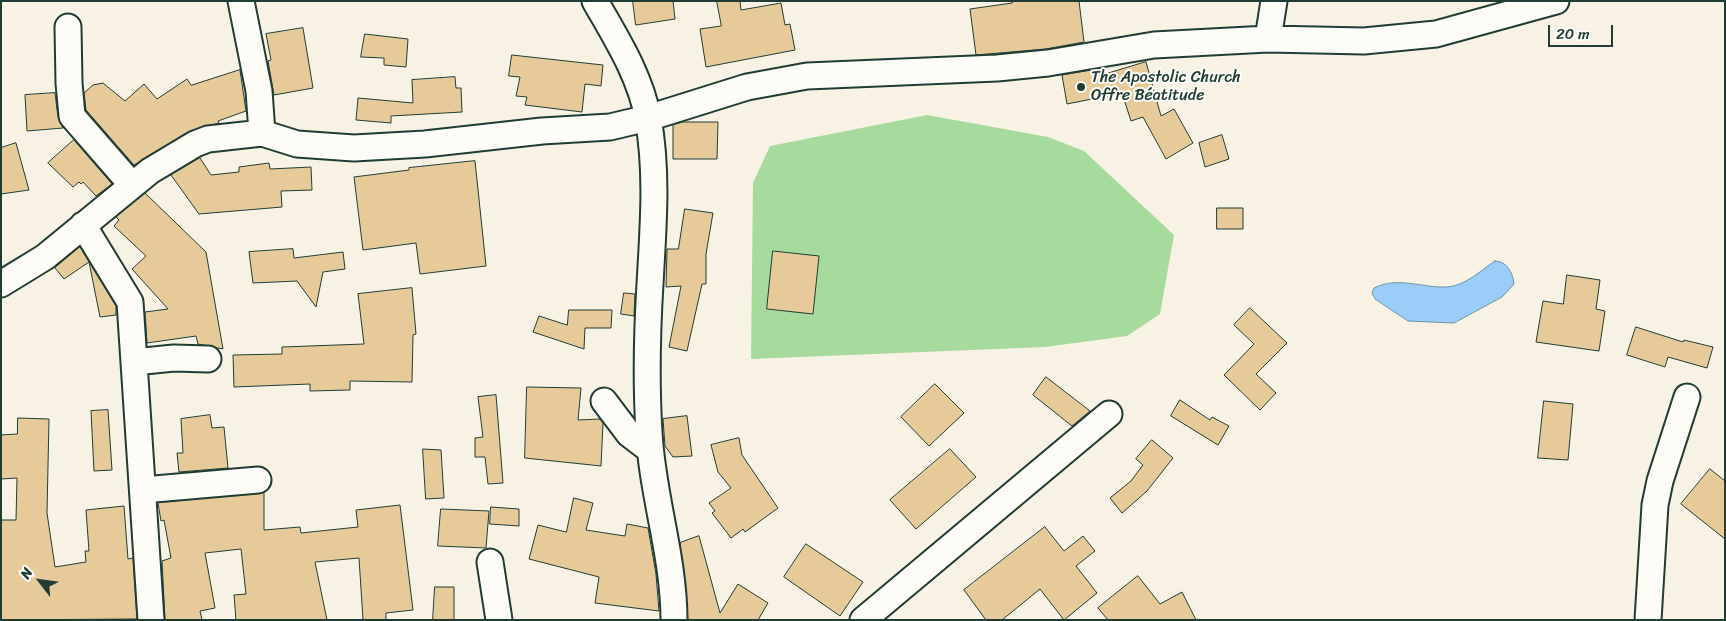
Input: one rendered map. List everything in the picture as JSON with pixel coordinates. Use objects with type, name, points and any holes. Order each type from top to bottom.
[{"type":"street","points":[[241,1],[259,91],[262,134]]},
{"type":"street","points":[[595,1],[633,70],[648,118],[654,186],[647,400],[650,450],[669,561],[674,620]]},
{"type":"street","points":[[1268,39],[1274,1]]},
{"type":"street","points":[[1,284],[45,256],[132,185],[195,144],[231,135],[262,134],[297,144],[354,148],[425,144],[542,131],[610,127],[648,118],[747,87],[807,76],[997,68],[1048,63],[1154,45],[1268,39],[1364,41],[1436,34],[1556,1]]},
{"type":"street","points":[[68,27],[69,83],[72,116],[132,185]]},
{"type":"street","points":[[83,225],[130,302],[151,620]]},
{"type":"street","points":[[134,362],[174,358],[208,359]]},
{"type":"street","points":[[1648,620],[1655,505],[1667,456],[1688,397]]},
{"type":"street","points":[[604,402],[629,434],[650,450]]},
{"type":"street","points":[[863,620],[1109,414]]},
{"type":"street","points":[[143,490],[258,480]]},
{"type":"street","points":[[490,562],[499,620]]},
{"type":"green space","points":[[927,115],[1048,137],[1084,151],[1174,235],[1160,314],[1127,336],[1045,347],[751,359],[753,183],[770,146]]},
{"type":"water","points":[[1495,261],[1503,263],[1509,268],[1514,284],[1502,297],[1454,323],[1408,321],[1375,299],[1372,293],[1374,288],[1392,283],[1410,283],[1437,287],[1454,286],[1472,277]]},
{"type":"building","points":[[633,1],[673,1],[675,19],[636,25]]},
{"type":"building","points":[[717,1],[740,1],[741,10],[781,3],[785,25],[790,24],[795,50],[706,67],[700,29],[721,26]]},
{"type":"building","points":[[1012,1],[1079,1],[1084,42],[1046,49],[976,55],[970,9],[1012,3]]},
{"type":"building","points":[[303,28],[313,88],[274,95],[268,61],[271,60],[266,34]]},
{"type":"building","points":[[365,34],[408,39],[406,67],[384,65],[384,58],[361,57]]},
{"type":"building","points":[[512,55],[603,65],[601,86],[585,84],[582,112],[525,105],[527,97],[516,96],[520,77],[509,76]]},
{"type":"building","points":[[1146,62],[1161,116],[1174,109],[1193,143],[1166,159],[1143,117],[1131,121],[1122,93],[1067,104],[1062,75],[1103,68],[1104,74]]},
{"type":"building","points":[[240,70],[246,111],[218,121],[219,123],[190,131],[134,165],[86,110],[84,93],[93,85],[103,83],[125,101],[144,84],[157,99],[187,79],[191,85]]},
{"type":"building","points":[[455,77],[456,88],[461,88],[462,112],[391,116],[391,123],[356,120],[358,98],[413,103],[412,80]]},
{"type":"building","points":[[55,93],[58,117],[63,128],[27,131],[25,95]]},
{"type":"building","points":[[683,122],[718,122],[717,159],[673,159],[673,125]]},
{"type":"building","points":[[1222,135],[1229,159],[1205,167],[1199,143]]},
{"type":"building","points":[[74,140],[112,184],[96,196],[83,182],[81,184],[79,182],[73,187],[48,163]]},
{"type":"building","points":[[16,143],[29,190],[1,194],[1,148]]},
{"type":"building","points":[[200,158],[211,175],[239,172],[239,167],[269,163],[270,169],[311,167],[312,190],[281,191],[282,207],[199,214],[171,175]]},
{"type":"building","points":[[475,161],[486,266],[420,274],[416,243],[363,250],[354,177],[409,170],[409,168]]},
{"type":"building","points":[[145,193],[206,252],[223,349],[198,344],[196,336],[147,343],[145,312],[168,309],[132,269],[146,256],[114,226],[119,220],[116,217]]},
{"type":"building","points":[[1217,208],[1243,208],[1243,229],[1217,229]]},
{"type":"building","points":[[685,209],[713,213],[706,254],[706,284],[702,284],[687,351],[669,347],[681,286],[666,287],[667,249],[678,249]]},
{"type":"building","points":[[80,247],[116,306],[116,315],[100,317],[89,262],[64,279],[55,268]]},
{"type":"building","points":[[293,249],[294,258],[343,252],[345,269],[323,272],[316,307],[297,281],[253,283],[249,252]]},
{"type":"building","points":[[773,251],[819,256],[813,314],[767,309]]},
{"type":"building","points":[[1567,275],[1600,280],[1596,309],[1605,311],[1599,351],[1536,342],[1543,301],[1563,304]]},
{"type":"building","points":[[412,288],[416,334],[413,335],[412,382],[350,381],[350,390],[310,391],[310,384],[234,387],[233,355],[282,354],[282,347],[364,344],[358,294]]},
{"type":"building","points":[[624,293],[635,294],[634,316],[621,314]]},
{"type":"building","points":[[1250,308],[1287,343],[1256,374],[1276,393],[1260,410],[1224,375],[1254,344],[1234,325]]},
{"type":"building","points":[[569,310],[612,310],[611,328],[585,328],[584,349],[533,332],[539,316],[567,325]]},
{"type":"building","points":[[1636,327],[1683,342],[1684,340],[1713,347],[1707,368],[1668,357],[1665,367],[1627,355]]},
{"type":"building","points":[[1046,377],[1090,411],[1072,426],[1033,395]]},
{"type":"building","points":[[935,384],[964,413],[929,446],[901,417]]},
{"type":"building","points":[[527,387],[581,388],[578,420],[600,419],[603,423],[601,466],[525,458]]},
{"type":"building","points":[[496,395],[503,483],[488,484],[485,457],[475,457],[475,438],[483,437],[478,397]]},
{"type":"building","points":[[1180,400],[1210,420],[1212,417],[1229,426],[1218,445],[1171,416]]},
{"type":"building","points":[[1544,401],[1573,404],[1568,460],[1538,458]]},
{"type":"building","points":[[108,410],[112,470],[94,471],[91,411]]},
{"type":"building","points":[[210,415],[212,428],[224,427],[228,468],[179,472],[177,453],[183,453],[181,419]]},
{"type":"building","points":[[687,416],[692,456],[673,457],[665,446],[663,419]]},
{"type":"building","points":[[18,418],[49,419],[47,513],[55,567],[86,562],[85,551],[89,551],[86,510],[124,506],[128,559],[133,558],[137,619],[1,620],[1,520],[16,520],[17,478],[1,479],[1,435],[17,434]]},
{"type":"building","points":[[739,438],[742,455],[778,508],[745,532],[743,529],[731,538],[712,513],[715,511],[709,503],[731,488],[718,472],[711,445]]},
{"type":"building","points":[[1152,440],[1173,458],[1147,491],[1122,513],[1110,498],[1131,481],[1143,465],[1136,459]]},
{"type":"building","points":[[423,449],[441,450],[444,498],[426,499]]},
{"type":"building","points":[[950,449],[976,477],[916,529],[890,500]]},
{"type":"building","points":[[1710,469],[1725,481],[1725,539],[1681,504]]},
{"type":"building","points":[[264,493],[264,530],[300,527],[301,533],[358,527],[356,510],[400,505],[413,610],[386,613],[386,620],[363,620],[359,558],[315,562],[327,620],[236,620],[234,595],[246,594],[241,549],[205,553],[215,608],[200,611],[202,620],[165,620],[162,561],[171,558],[164,520],[161,521],[158,503]]},
{"type":"building","points":[[574,498],[593,503],[586,530],[625,536],[627,524],[648,528],[656,574],[659,611],[595,603],[599,577],[529,559],[538,525],[566,532]]},
{"type":"building","points":[[491,507],[519,509],[519,526],[490,524]]},
{"type":"building","points":[[441,509],[489,511],[486,548],[438,546]]},
{"type":"building","points":[[1045,527],[1064,551],[1083,536],[1095,551],[1076,566],[1097,593],[1064,620],[1040,589],[1002,620],[986,620],[964,590]]},
{"type":"building","points":[[699,536],[720,613],[738,584],[768,603],[758,620],[688,620],[680,543]]},
{"type":"building","points":[[806,544],[863,582],[840,616],[784,577]]},
{"type":"building","points":[[1138,576],[1160,604],[1182,592],[1196,620],[1108,620],[1098,608]]},
{"type":"building","points":[[435,587],[454,587],[454,620],[433,620]]},
{"type":"place","name":"The Apostolic Church Offre Béatitude","points":[[1081,87]]}]
